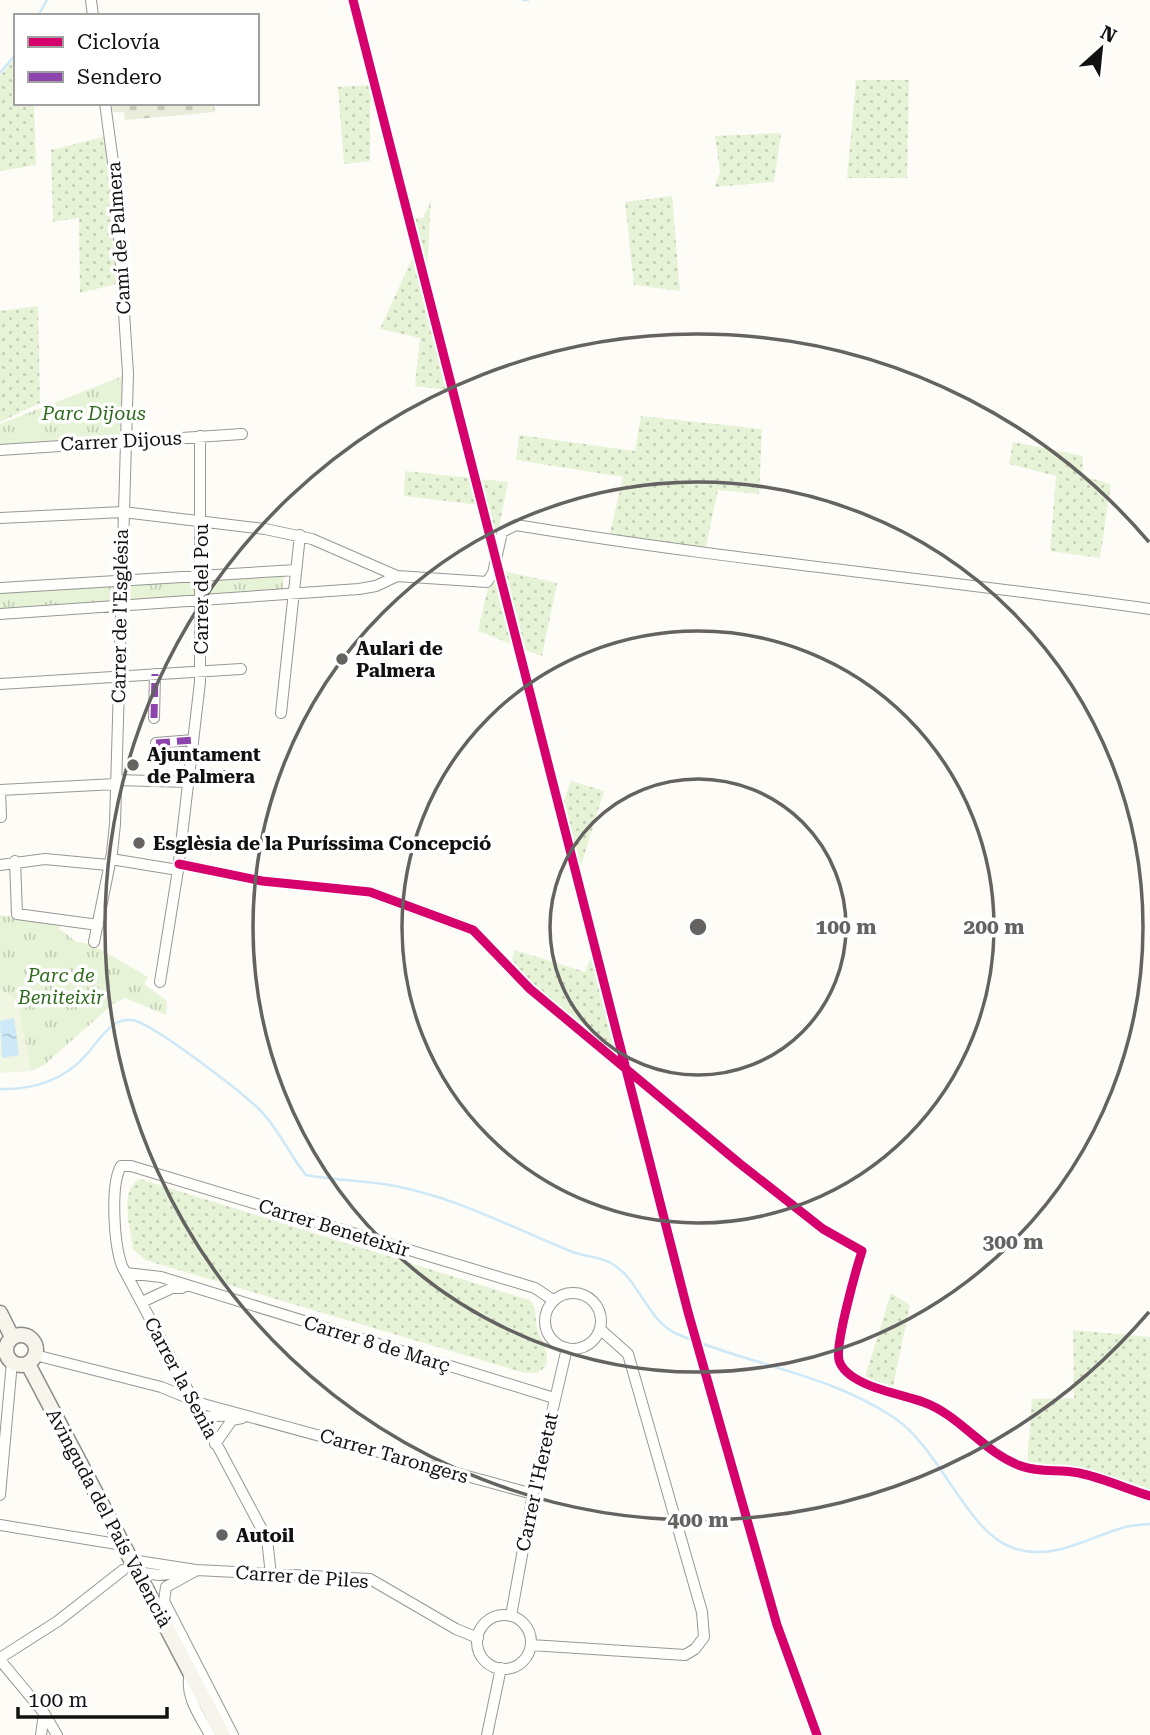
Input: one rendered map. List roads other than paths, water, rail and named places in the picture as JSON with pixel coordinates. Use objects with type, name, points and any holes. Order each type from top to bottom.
[{"type":"main road","points":[[0,1313],[12,1337]]},
{"type":"main road","points":[[12,1337],[29,1337],[36,1346],[32,1360],[12,1362],[6,1350],[12,1337]]},
{"type":"main road","name":"Avinguda del País Valencià","points":[[32,1360],[122,1545],[130,1567],[191,1672],[223,1735]]},
{"type":"street","name":"Camí de Palmera","points":[[105,105],[116,177],[128,373]]},
{"type":"street","name":"Carrer de l'Església","points":[[94,942],[110,862],[116,782],[128,373]]},
{"type":"street","name":"Carrer Dijous","points":[[0,450],[242,434]]},
{"type":"street","name":"Carrer del Pou","points":[[160,982],[178,867],[201,672],[200,436]]},
{"type":"street","points":[[0,518],[123,512],[300,535],[397,576],[487,582],[493,573],[502,532],[516,525],[672,551],[826,571],[983,586],[1150,609]]},
{"type":"street","points":[[281,713],[300,535]]},
{"type":"street","points":[[0,588],[296,570]]},
{"type":"street","points":[[0,614],[368,588],[397,576]]},
{"type":"street","points":[[0,684],[241,669]]},
{"type":"street","points":[[154,718],[155,674]]},
{"type":"street","points":[[156,743],[193,740]]},
{"type":"street","points":[[1,817],[0,790],[227,776]]},
{"type":"street","points":[[0,865],[15,861],[55,859],[178,867],[262,881],[370,892],[461,923],[484,938],[530,989],[823,1229],[862,1251],[853,1278],[838,1357],[849,1373],[884,1392],[923,1402],[945,1413],[1017,1465],[1038,1472],[1077,1473],[1150,1496]]},
{"type":"street","points":[[15,861],[17,914],[97,925]]},
{"type":"street","name":"Carrer Beneteixir","points":[[117,1174],[121,1166],[131,1166],[535,1288],[553,1300]]},
{"type":"street","name":"Carrer la Senia","points":[[117,1174],[118,1256],[267,1539],[271,1575]]},
{"type":"street","name":"Carrer 8 de Març","points":[[126,1273],[161,1277],[554,1398]]},
{"type":"street","name":"Carrer 8 de Març","points":[[142,1302],[172,1288],[200,1290]]},
{"type":"street","points":[[568,1293],[591,1299],[600,1313],[600,1329],[584,1347],[567,1348],[559,1345],[547,1333],[545,1315],[553,1300],[568,1293]]},
{"type":"street","points":[[531,1645],[685,1655],[695,1649],[704,1637],[704,1620],[628,1354],[600,1329]]},
{"type":"street","name":"Carrer l'Heretat","points":[[510,1616],[533,1494],[567,1348]]},
{"type":"street","name":"Carrer Tarongers","points":[[32,1360],[161,1387],[256,1417],[533,1494]]},
{"type":"street","points":[[0,1495],[12,1362]]},
{"type":"street","name":"Carrer Tarongers","points":[[201,1417],[256,1417]]},
{"type":"street","points":[[215,1444],[232,1420],[256,1417]]},
{"type":"street","points":[[0,1525],[122,1545]]},
{"type":"street","points":[[57,1735],[44,1713],[0,1659],[58,1621],[130,1567]]},
{"type":"street","name":"Carrer de Piles","points":[[130,1567],[159,1575],[195,1570],[370,1579],[478,1639]]},
{"type":"street","name":"Avinguda del País Valencià","points":[[195,1570],[166,1587],[164,1601],[233,1735]]},
{"type":"street","points":[[510,1616],[527,1627],[531,1645],[529,1653],[517,1665],[501,1668],[483,1658],[478,1639],[486,1622],[494,1617],[510,1616]]},
{"type":"street","points":[[487,1735],[501,1668]]},
{"type":"street","name":"Avinguda del País Valencià","points":[[191,1672],[188,1690],[210,1735]]},
{"type":"street","points":[[41,1735],[44,1713]]},
{"type":"water","points":[[14,1018],[19,1055],[2,1058],[0,1021]]},
{"type":"waterway","points":[[39,14],[47,0]]},
{"type":"waterway","points":[[523,0],[528,0]]},
{"type":"waterway","points":[[0,73],[14,56]]},
{"type":"waterway","points":[[0,1089],[24,1088],[48,1082],[69,1071],[116,1023],[130,1020],[143,1024],[197,1059],[259,1109],[306,1175],[384,1184],[418,1191],[464,1206],[573,1252],[609,1262],[628,1278],[666,1328],[704,1344],[842,1390],[893,1417],[925,1448],[981,1525],[996,1539],[1013,1548],[1054,1551],[1123,1528],[1150,1524]]},
{"type":"place","name":"Aulari de Palmera","points":[[342,659]]},
{"type":"place","name":"Ajuntament de Palmera","points":[[133,765]]},
{"type":"place","name":"Esglèsia de la Puríssima Concepció","points":[[139,843]]},
{"type":"place","name":"Autoil","points":[[222,1535]]},
{"type":"park label","name":"Parc Dijous","points":[[94,413]]},
{"type":"park label","name":"Parc de Beniteixir","points":[[61,986]]}]
